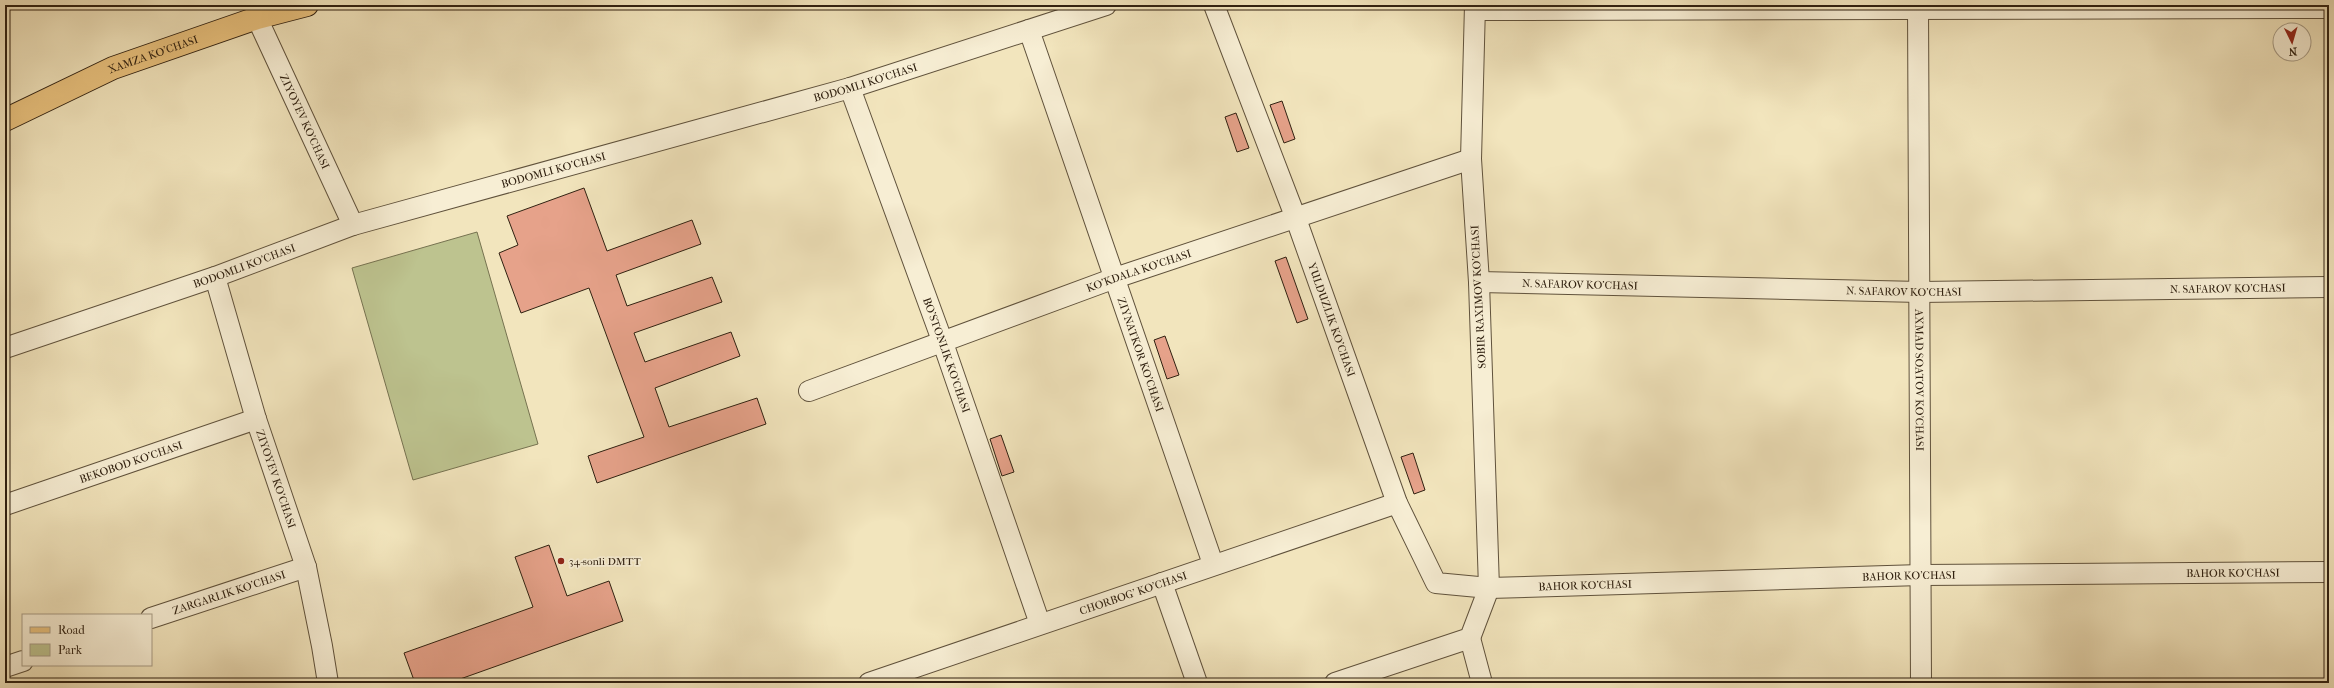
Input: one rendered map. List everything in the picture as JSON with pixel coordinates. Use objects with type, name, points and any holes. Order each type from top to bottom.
[{"type":"main road","name":"XAMZA KO'CHASI","points":[[5,120],[113,68],[257,18],[307,5]]},
{"type":"street","name":"BODOMLI KO'CHASI","points":[[5,348],[215,277],[353,225],[850,88],[1106,5]]},
{"type":"street","name":"YULDUZLIK KO'CHASI","points":[[1214,5],[1295,216],[1397,504],[1436,583],[1489,588]]},
{"type":"street","points":[[1475,7],[2329,8]]},
{"type":"street","name":"SOBIR RAXIMOV KO'CHASI","points":[[1475,7],[1471,159],[1479,282],[1489,588]]},
{"type":"street","name":"AXMAD SOATOV KO'CHASI","points":[[1918,7],[1921,683]]},
{"type":"street","name":"ZIYOYEV KO'CHASI","points":[[257,18],[353,225]]},
{"type":"street","name":"ZIYNATKOR KO'CHASI","points":[[1029,30],[1214,564]]},
{"type":"street","name":"BO'STONLIK KO'CHASI","points":[[850,88],[943,343],[1040,624]]},
{"type":"street","name":"KO'KDALA KO'CHASI","points":[[809,391],[943,343],[1115,278],[1295,216],[1471,159]]},
{"type":"street","name":"ZIYOYEV KO'CHASI","points":[[215,277],[256,419],[306,567],[328,683]]},
{"type":"street","name":"N. SAFAROV KO'CHASI","points":[[1479,282],[1920,292],[2329,287]]},
{"type":"street","name":"BEKOBOD KO'CHASI","points":[[5,505],[256,419]]},
{"type":"street","name":"CHORBOG' KO'CHASI","points":[[868,683],[1214,564],[1397,504]]},
{"type":"street","name":"ZARGARLIK KO'CHASI","points":[[152,618],[306,567]]},
{"type":"street","name":"BAHOR KO'CHASI","points":[[1489,588],[1921,575],[2329,572]]},
{"type":"street","points":[[1162,583],[1197,683]]},
{"type":"street","points":[[1482,683],[1470,638],[1489,588]]},
{"type":"street","points":[[1335,683],[1470,638]]},
{"type":"street","points":[[5,667],[22,661]]},
{"type":"green space","points":[[477,232],[538,444],[413,480],[352,268]]},
{"type":"building","points":[[1282,101],[1295,139],[1284,143],[1270,105]]},
{"type":"building","points":[[1236,113],[1249,148],[1237,152],[1225,117]]},
{"type":"building","points":[[584,188],[607,251],[692,220],[701,244],[616,275],[627,306],[712,277],[722,302],[634,333],[645,362],[731,332],[740,356],[655,388],[669,427],[757,398],[766,424],[597,483],[588,456],[644,437],[589,288],[521,313],[499,253],[518,245],[507,216]]},
{"type":"building","points":[[1286,257],[1308,319],[1297,323],[1275,261]]},
{"type":"building","points":[[1165,336],[1179,375],[1167,379],[1154,340]]},
{"type":"building","points":[[1001,435],[1014,472],[1002,476],[990,439]]},
{"type":"building","points":[[1413,453],[1425,490],[1414,494],[1401,457]]},
{"type":"building","points":[[549,545],[567,596],[609,581],[623,621],[449,683],[415,683],[404,653],[533,607],[515,557]]},
{"type":"place","name":"34-sonli DMTT","points":[[561,561]]}]
